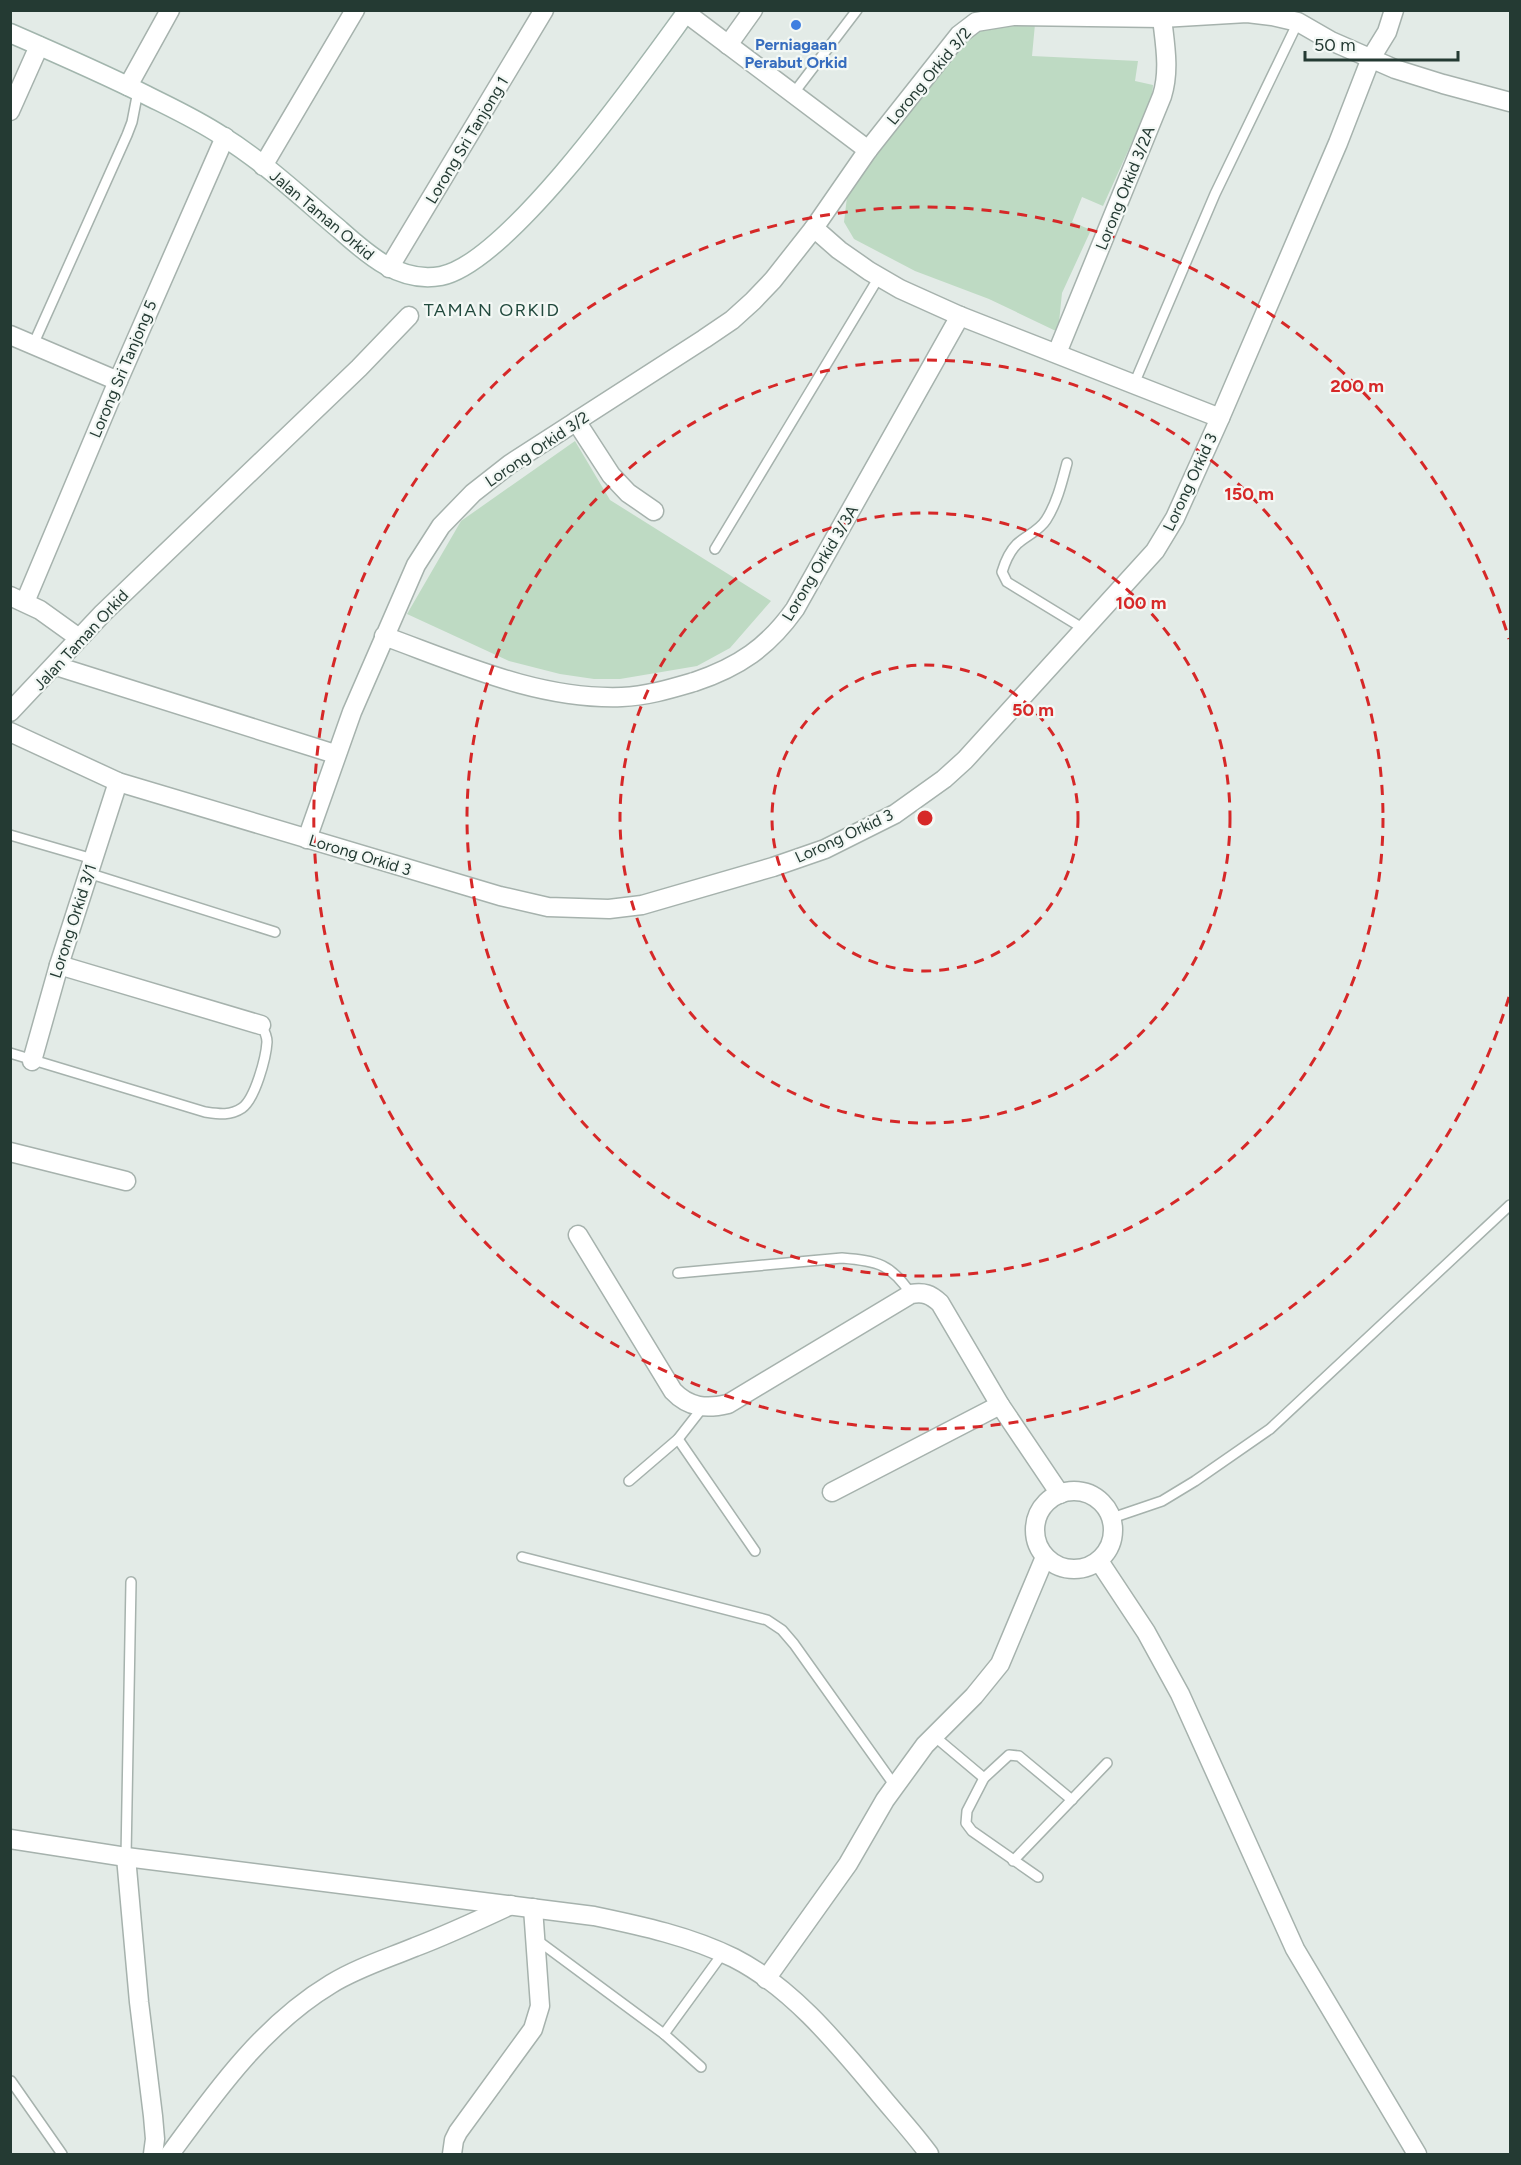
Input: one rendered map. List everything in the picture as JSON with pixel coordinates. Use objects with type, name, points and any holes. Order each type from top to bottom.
[{"type":"street","points":[[133,88],[170,10]]},
{"type":"street","points":[[263,166],[355,10]]},
{"type":"street","name":"Lorong Sri Tanjong 1","points":[[389,268],[544,10]]},
{"type":"street","points":[[728,45],[753,10]]},
{"type":"street","name":"Lorong Orkid 3","points":[[10,732],[118,782],[522,902],[548,907],[609,909],[642,905],[773,867],[825,849],[895,814],[944,779],[964,760],[1135,575],[1160,543],[1175,518],[1220,418],[1334,154],[1371,58],[1387,32],[1394,10]]},
{"type":"street","points":[[687,12],[868,150]]},
{"type":"street","name":"Jalan Taman Orkid","points":[[10,33],[133,88],[225,137],[366,253],[389,268],[416,277],[439,276],[461,269],[490,248],[566,170],[626,95],[687,12]]},
{"type":"street","name":"Lorong Orkid 3/2","points":[[307,839],[335,754],[384,636],[429,544],[456,510],[501,471],[732,320],[753,301],[773,280],[814,228],[868,150],[959,35],[975,21],[1013,16],[1162,18],[1247,13],[1295,17],[1331,41],[1395,69],[1510,102]]},
{"type":"street","name":"Lorong Orkid 3/2A","points":[[1057,353],[1167,80],[1162,18]]},
{"type":"street","points":[[10,111],[39,46]]},
{"type":"street","name":"Lorong Sri Tanjong 5","points":[[18,599],[118,381],[225,137]]},
{"type":"street","points":[[814,228],[839,250],[900,289],[960,316],[1220,418]]},
{"type":"street","name":"Jalan Taman Orkid","points":[[10,712],[56,666],[79,638],[409,316]]},
{"type":"street","name":"Lorong Orkid 3/3A","points":[[384,636],[519,684],[562,694],[592,697],[624,697],[661,692],[719,674],[739,663],[767,643],[781,629],[795,609],[960,316]]},
{"type":"street","points":[[10,335],[118,381]]},
{"type":"street","points":[[576,421],[611,475],[628,493],[654,512]]},
{"type":"street","points":[[18,599],[61,624],[79,638]]},
{"type":"street","points":[[56,666],[335,754]]},
{"type":"street","name":"Lorong Orkid 3/1","points":[[33,1061],[58,965],[118,782]]},
{"type":"street","points":[[58,965],[261,1025]]},
{"type":"street","points":[[10,1152],[126,1181]]},
{"type":"street","points":[[578,1235],[673,1391],[682,1401],[703,1407],[729,1404],[911,1294],[923,1292],[933,1296],[940,1303],[1000,1405],[1060,1494]]},
{"type":"street","points":[[832,1492],[1000,1405]]},
{"type":"street","points":[[1072,1491],[1085,1492],[1106,1507],[1112,1518],[1112,1542],[1099,1561],[1086,1568],[1071,1570],[1057,1566],[1045,1557],[1037,1540],[1036,1522],[1045,1505],[1060,1494],[1072,1491]]},
{"type":"street","points":[[766,1979],[848,1864],[895,1786],[925,1745],[974,1696],[1000,1664],[1045,1557]]},
{"type":"street","points":[[1099,1561],[1146,1632],[1180,1694],[1295,1949],[1417,2154]]},
{"type":"street","points":[[10,1839],[126,1857],[594,1916],[703,1944],[736,1959],[796,2001],[858,2068],[929,2154]]},
{"type":"street","points":[[126,1857],[139,2002],[153,2116],[155,2139],[153,2154]]},
{"type":"street","points":[[170,2154],[226,2077],[292,2011],[317,1993],[362,1968],[450,1934],[511,1905]]},
{"type":"street","points":[[452,2154],[454,2140],[458,2133],[533,2029],[538,2017],[540,2006],[533,1908]]},
{"type":"lane","points":[[793,94],[857,10]]},
{"type":"lane","points":[[1134,384],[1215,194],[1295,17]]},
{"type":"lane","points":[[33,345],[127,135],[132,122],[133,88]]},
{"type":"lane","points":[[715,549],[879,277]]},
{"type":"lane","points":[[1067,463],[1057,498],[1046,521],[1017,544],[1006,559],[1002,572],[1007,582],[1084,629]]},
{"type":"lane","points":[[10,835],[275,932]]},
{"type":"lane","points":[[10,1053],[205,1112],[227,1115],[244,1107],[262,1070],[267,1042],[266,1033],[261,1025]]},
{"type":"lane","points":[[1112,1518],[1162,1501],[1270,1429],[1510,1205]]},
{"type":"lane","points":[[678,1273],[842,1258],[868,1260],[884,1266],[899,1276],[911,1294]]},
{"type":"lane","points":[[629,1481],[678,1439],[703,1407]]},
{"type":"lane","points":[[678,1439],[754,1551]]},
{"type":"lane","points":[[522,1557],[767,1620],[782,1630],[794,1644],[895,1786]]},
{"type":"lane","points":[[126,1857],[131,1582]]},
{"type":"lane","points":[[934,1736],[984,1779]]},
{"type":"lane","points":[[1038,1877],[972,1831],[966,1823],[967,1811],[984,1779],[1009,1755],[1019,1756],[1072,1800]]},
{"type":"lane","points":[[1013,1861],[1107,1763]]},
{"type":"lane","points":[[535,1939],[664,2034],[700,2067]]},
{"type":"lane","points":[[664,2034],[723,1953]]},
{"type":"lane","points":[[11,2081],[62,2154]]},
{"type":"green space","points":[[991,23],[1035,24],[1032,56],[1138,61],[1135,81],[1153,85],[1152,98],[1103,206],[1082,197],[1072,222],[1091,230],[1062,293],[1058,332],[989,299],[915,271],[854,239],[844,222],[847,197],[881,147],[967,36]]},
{"type":"green space","points":[[575,441],[610,500],[771,601],[730,648],[697,666],[620,679],[594,679],[560,674],[509,661],[407,614],[461,521]]},
{"type":"place","name":"Perniagaan Perabut Orkid","points":[[796,25]]},
{"type":"district","name":"TAMAN ORKID","points":[[492,310]]}]
